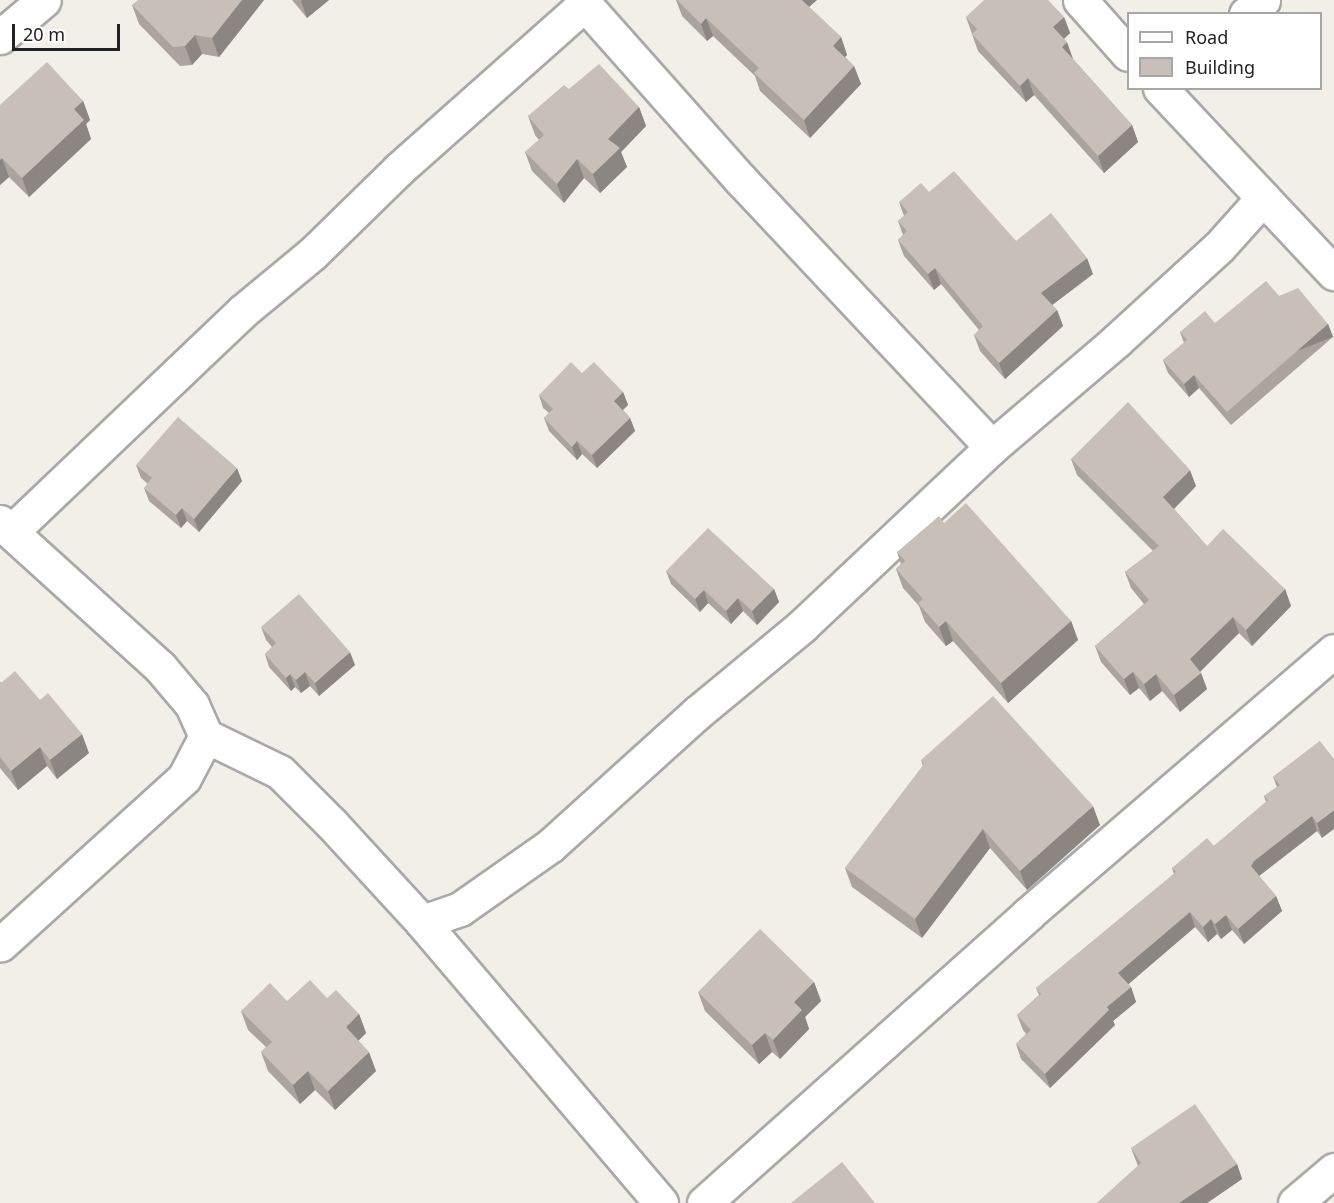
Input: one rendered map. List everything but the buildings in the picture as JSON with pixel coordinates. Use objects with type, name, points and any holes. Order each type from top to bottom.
[{"type":"street","points":[[0,37],[44,0]]},
{"type":"street","points":[[1080,0],[1127,53]]},
{"type":"street","points":[[1248,12],[1263,0]]},
{"type":"street","points":[[661,1203],[422,922],[280,772],[206,736],[192,705],[160,667],[6,527],[243,311],[312,254],[399,169],[583,2],[741,180],[992,447]]},
{"type":"street","points":[[1162,90],[1334,273]]},
{"type":"street","points":[[422,922],[460,909],[551,845],[697,713],[801,626],[992,447],[1210,255],[1263,198]]},
{"type":"street","points":[[704,1203],[1028,914],[1334,651]]},
{"type":"street","points":[[0,945],[184,778],[206,736]]},
{"type":"street","points":[[1295,1203],[1334,1170]]}]
